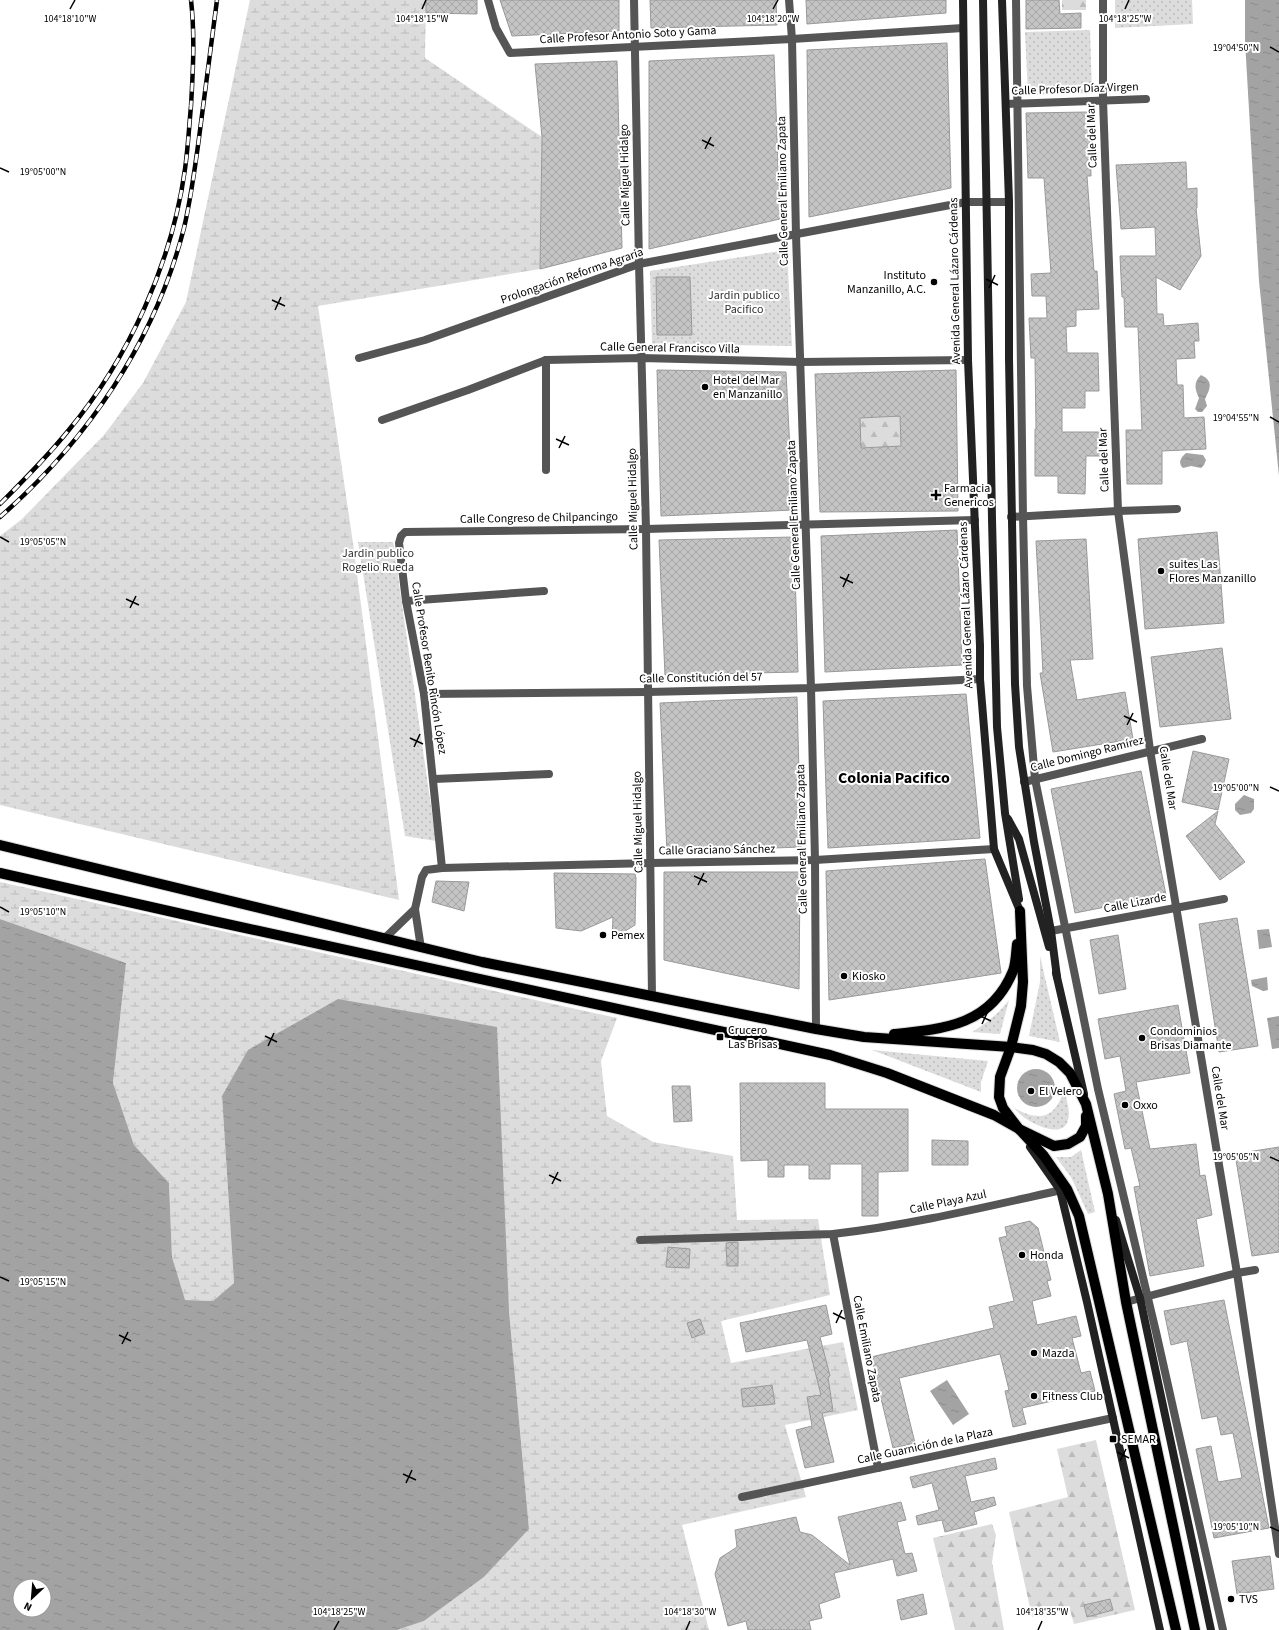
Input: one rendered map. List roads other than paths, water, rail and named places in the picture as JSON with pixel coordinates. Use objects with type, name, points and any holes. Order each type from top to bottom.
[{"type":"main road","name":"Avenida General Lázaro Cárdenas","points":[[963,0],[968,360],[980,646],[980,679],[994,849],[1020,912]]},
{"type":"main road","points":[[983,0],[997,727],[1005,813],[1020,912],[1023,982],[1021,1006],[1011,1047],[1000,1076],[999,1097],[1002,1108],[1019,1130],[1044,1156],[1079,1216],[1176,1630]]},
{"type":"main road","points":[[1002,0],[1010,202],[1008,359],[1015,684],[1019,747],[1024,782],[1051,931],[1057,977]]},
{"type":"main road","points":[[1005,813],[1019,839],[1057,977],[1108,1194],[1126,1302],[1195,1630]]},
{"type":"main road","points":[[0,845],[421,948],[652,997],[816,1029],[864,1036],[1033,1050],[1046,1054],[1059,1062],[1070,1073],[1086,1104],[1086,1126],[1080,1137],[1068,1144],[1054,1146],[1019,1130],[987,1112],[887,1073],[830,1055],[213,921],[0,873]]},
{"type":"main road","points":[[864,1036],[924,1031],[950,1026],[972,1018],[987,1009],[1000,995],[1014,970],[1020,912]]},
{"type":"main road","points":[[1064,1189],[1160,1630]]},
{"type":"main road","points":[[1108,1194],[1144,1298],[1211,1630]]},
{"type":"street","name":"Calle Profesor Antonio Soto y Gama","points":[[488,0],[496,28],[510,53],[792,39],[963,28]]},
{"type":"street","name":"Calle Miguel Hidalgo","points":[[634,0],[646,529],[652,997]]},
{"type":"street","name":"Calle General Emiliano Zapata","points":[[789,0],[792,39],[796,235],[807,525],[815,860],[816,1029]]},
{"type":"street","points":[[1016,0],[1023,517],[1027,686],[1035,779],[1098,1089],[1144,1298],[1223,1630]]},
{"type":"street","name":"Calle del Mar","points":[[1103,0],[1103,100],[1118,511],[1150,750],[1237,1273],[1279,1554]]},
{"type":"street","name":"Calle Profesor Díaz Virgen","points":[[1006,104],[1146,99]]},
{"type":"street","name":"Prolongación Reforma Agraria","points":[[359,358],[425,340],[639,264],[966,202],[1010,202]]},
{"type":"street","name":"Calle General Francisco Villa","points":[[382,420],[468,390],[546,360],[641,358],[800,362],[968,360]]},
{"type":"street","points":[[546,360],[546,470]]},
{"type":"street","points":[[1011,517],[1177,509]]},
{"type":"street","name":"Calle Congreso de Chilpancingo","points":[[399,543],[401,536],[405,532],[646,529],[975,520]]},
{"type":"street","name":"Calle Profesor Benito Rincón López","points":[[399,543],[406,601],[424,694],[434,779],[442,868]]},
{"type":"street","points":[[406,601],[544,591]]},
{"type":"street","name":"Calle Constitución del 57","points":[[424,694],[648,692],[811,688],[980,679]]},
{"type":"street","name":"Calle Domingo Ramírez","points":[[1024,782],[1150,750],[1202,739]]},
{"type":"street","points":[[434,779],[549,774]]},
{"type":"street","name":"Calle Graciano Sánchez","points":[[415,909],[422,877],[426,870],[442,868],[651,862],[815,860],[994,849]]},
{"type":"street","name":"Calle Lizarde","points":[[1051,931],[1224,899]]},
{"type":"street","points":[[385,938],[415,909]]},
{"type":"street","points":[[415,909],[421,948]]},
{"type":"street","name":"Calle Playa Azul","points":[[640,1240],[832,1234],[919,1222],[1064,1189]]},
{"type":"street","name":"Calle Emiliano Zapata","points":[[832,1234],[878,1468]]},
{"type":"street","points":[[1126,1302],[1237,1273],[1255,1270]]},
{"type":"street","name":"Calle Guarnición de la Plaza","points":[[742,1497],[1113,1418]]},
{"type":"water","points":[[1245,0],[1279,0],[1279,476],[1259,281],[1245,41]]},
{"type":"water","points":[[1201,375],[1208,380],[1210,386],[1205,399],[1207,406],[1202,412],[1198,412],[1195,409],[1199,398],[1196,392],[1196,383]]},
{"type":"water","points":[[1186,453],[1203,455],[1206,460],[1204,465],[1201,468],[1191,466],[1183,468],[1180,460]]},
{"type":"water","points":[[1244,795],[1254,799],[1254,809],[1251,813],[1240,815],[1235,810],[1235,804]]},
{"type":"water","points":[[0,919],[126,963],[113,1083],[134,1145],[169,1183],[172,1257],[185,1300],[213,1301],[234,1283],[222,1096],[248,1050],[338,999],[497,1027],[509,1311],[529,1529],[484,1577],[424,1621],[397,1630],[0,1630]]},
{"type":"water","points":[[1269,929],[1272,947],[1259,949],[1257,930]]},
{"type":"water","points":[[1267,977],[1268,990],[1263,991],[1252,986],[1251,980]]},
{"type":"water","points":[[1279,1016],[1279,1048],[1272,1049],[1267,1018]]},
{"type":"water","points":[[1032,1069],[1040,1069],[1050,1074],[1054,1081],[1054,1095],[1050,1102],[1040,1107],[1032,1107],[1022,1102],[1020,1099],[1017,1092],[1017,1084],[1022,1074],[1025,1072]]},
{"type":"water","points":[[947,1380],[969,1414],[953,1425],[930,1391]]},
{"type":"railway","points":[[0,504],[52,450],[90,403],[128,341],[158,274],[170,239],[179,204],[186,161],[193,66],[193,26],[191,0]]},
{"type":"railway","points":[[0,517],[32,487],[61,456],[89,422],[114,386],[136,349],[155,310],[171,270],[189,206],[217,0]]},
{"type":"place","name":"Instituto Manzanillo, A.C.","points":[[934,282]]},
{"type":"place","name":"Hotel del Mar en Manzanillo","points":[[705,387]]},
{"type":"place","name":"Farmacia Genericos","points":[[936,495]]},
{"type":"place","name":"suites Las Flores Manzanillo","points":[[1161,571]]},
{"type":"place","name":"Pemex","points":[[603,935]]},
{"type":"place","name":"Kiosko","points":[[844,976]]},
{"type":"place","name":"Crucero Las Brisas","points":[[720,1037]]},
{"type":"place","name":"Condominios Brisas Diamante","points":[[1142,1038]]},
{"type":"place","name":"El Velero","points":[[1031,1091]]},
{"type":"place","name":"Oxxo","points":[[1125,1105]]},
{"type":"place","name":"Honda","points":[[1022,1255]]},
{"type":"place","name":"Mazda","points":[[1034,1353]]},
{"type":"place","name":"Fitness Club","points":[[1034,1396]]},
{"type":"place","name":"SEMAR","points":[[1113,1439]]},
{"type":"place","name":"TVS","points":[[1231,1599]]},
{"type":"district","name":"Colonia Pacifico","points":[[894,778]]},
{"type":"park label","name":"Jardin publico Pacifico","points":[[744,302]]},
{"type":"park label","name":"Jardin publico Rogelio Rueda","points":[[378,560]]}]
